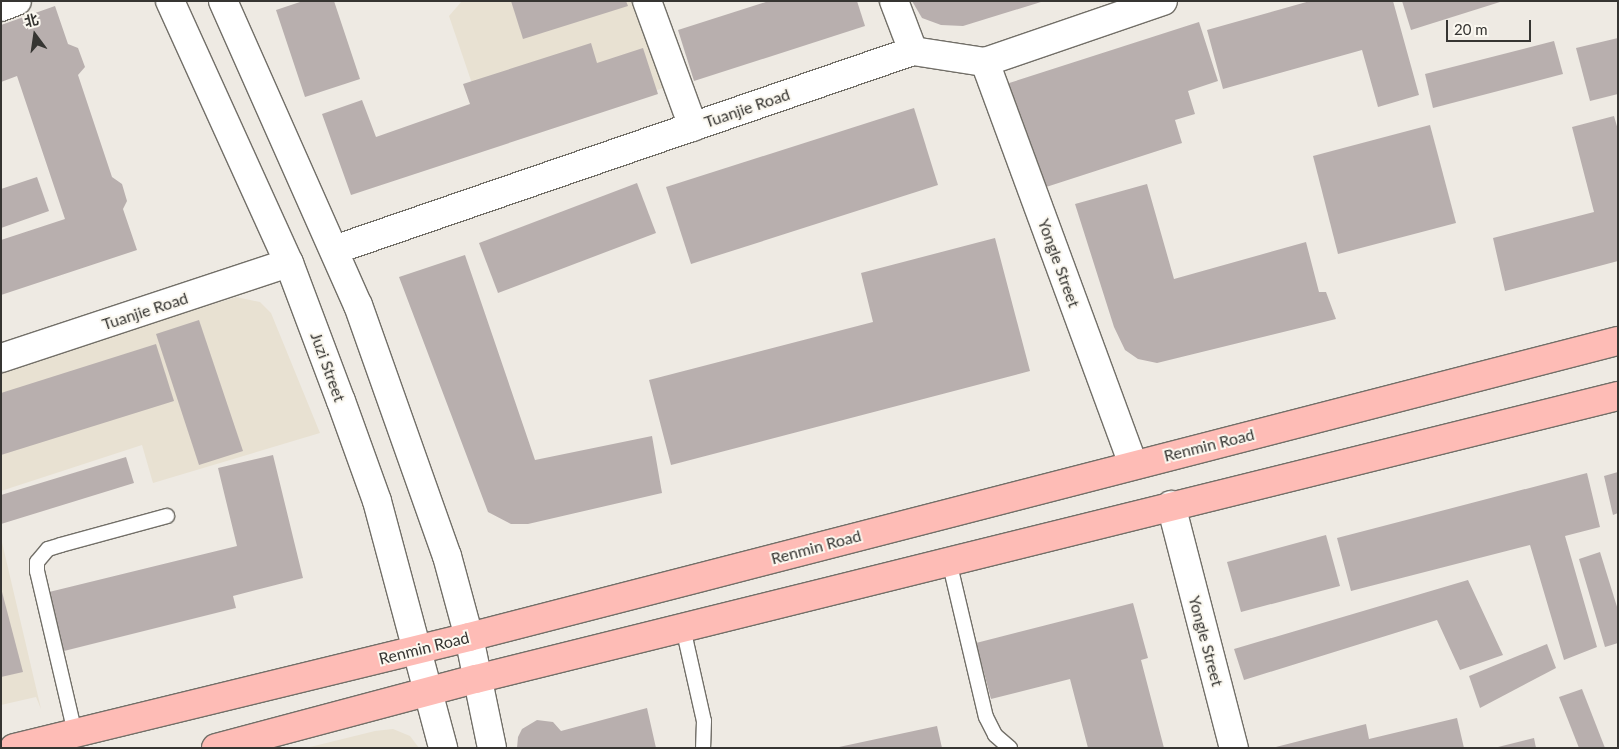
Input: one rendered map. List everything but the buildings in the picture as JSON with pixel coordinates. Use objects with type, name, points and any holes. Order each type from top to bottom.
[{"type":"main road","name":"Renmin Road","points":[[14,748],[469,637],[1618,341]]},
{"type":"main road","points":[[216,748],[476,679],[1171,505],[1618,396]]},
{"type":"street","points":[[1,7],[17,1]]},
{"type":"street","name":"Juzi Street","points":[[170,1],[289,264],[377,501],[443,748]]},
{"type":"street","points":[[223,1],[358,305],[447,556],[469,637],[476,679],[492,748]]},
{"type":"street","points":[[647,1],[693,127]]},
{"type":"street","points":[[894,1],[913,50]]},
{"type":"street","name":"Tuanjie Road","points":[[334,250],[913,50],[985,62],[1163,1]]},
{"type":"street","name":"Yongle Street","points":[[985,62],[1133,465]]},
{"type":"street","name":"Tuanjie Road","points":[[1,358],[289,264]]},
{"type":"street","name":"Yongle Street","points":[[1171,505],[1234,748]]},
{"type":"lane","points":[[75,733],[37,571],[37,562],[48,549],[168,516]]},
{"type":"lane","points":[[949,561],[986,717],[995,734],[1010,748]]},
{"type":"lane","points":[[683,628],[704,721],[703,748]]},
{"type":"shaded area","points":[[462,1],[633,1],[663,88],[493,145],[449,16]]},
{"type":"shaded area","points":[[236,297],[260,302],[271,313],[320,433],[153,483],[142,445],[1,491],[1,371]]},
{"type":"shaded area","points":[[1,538],[41,709],[36,697],[1,705]]},
{"type":"shaded area","points":[[393,729],[410,736],[419,748],[306,748],[375,731]]}]
